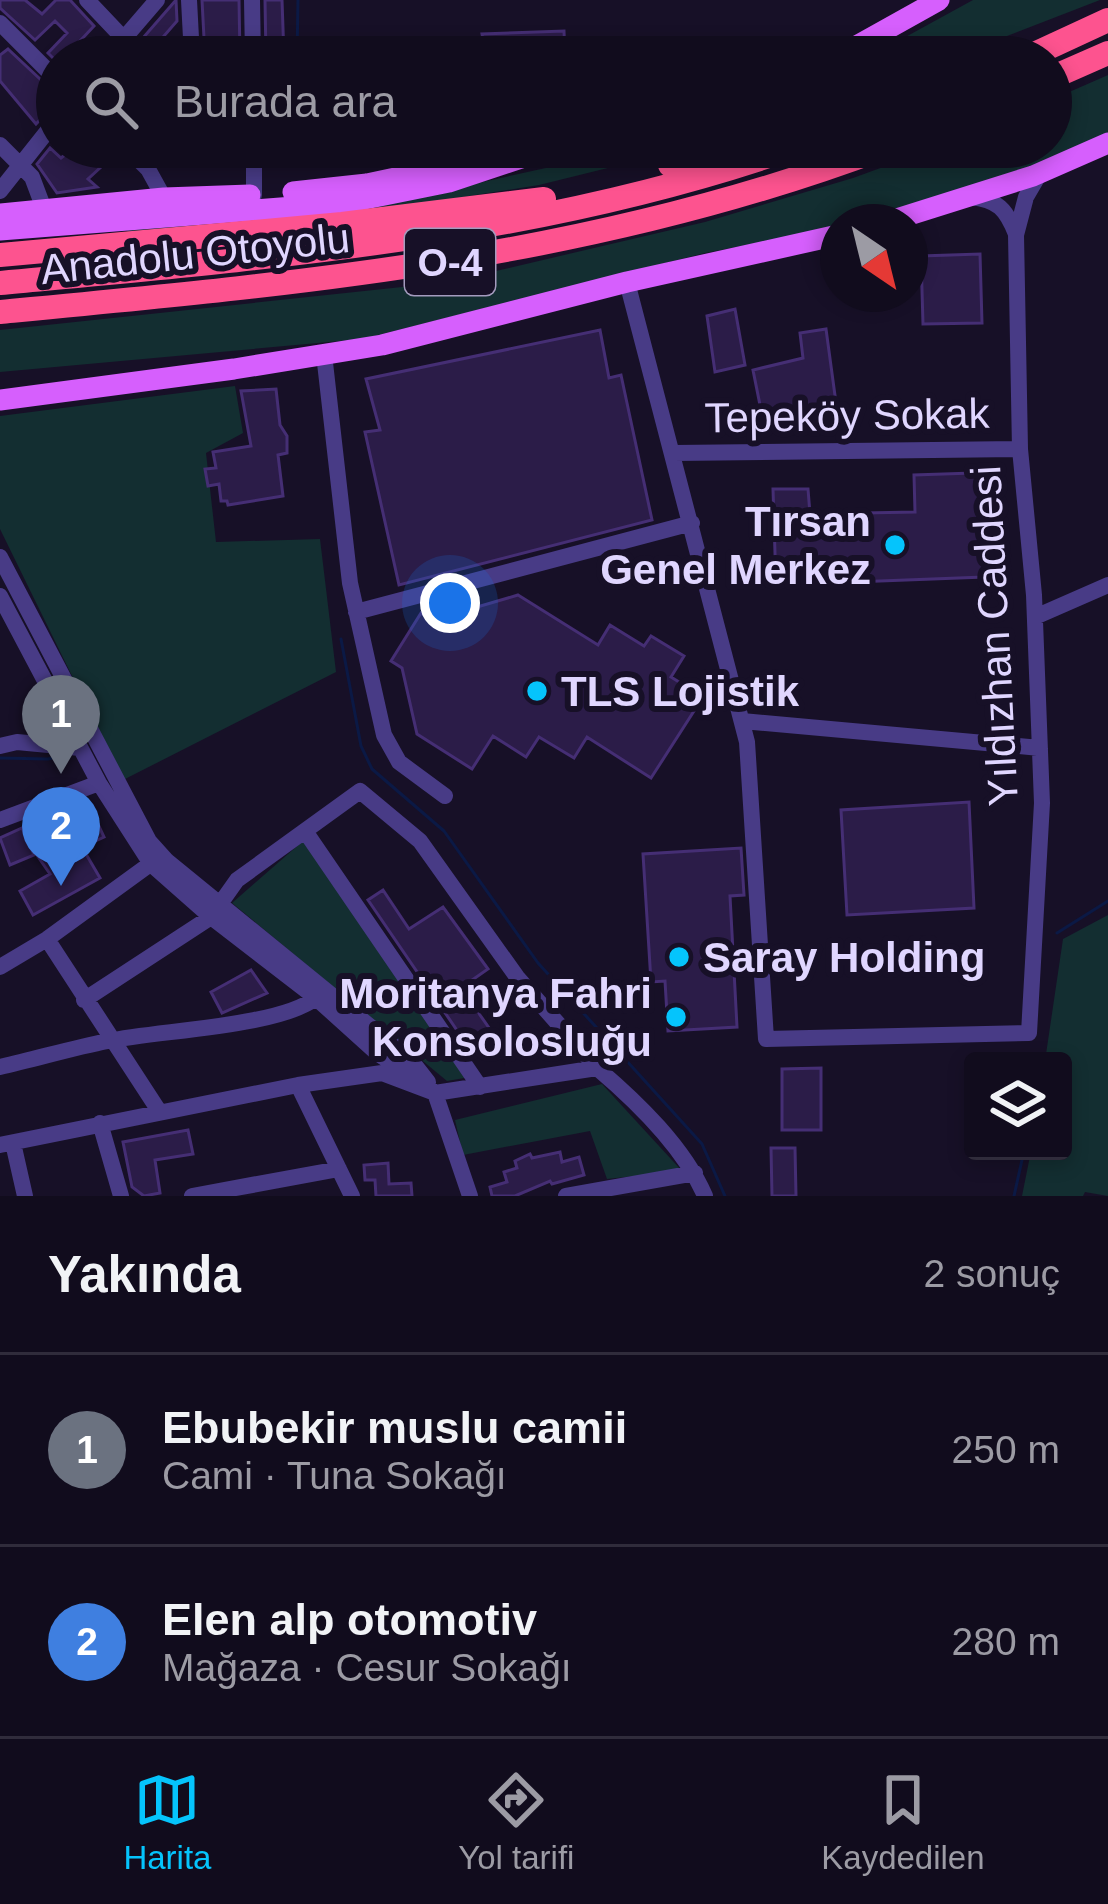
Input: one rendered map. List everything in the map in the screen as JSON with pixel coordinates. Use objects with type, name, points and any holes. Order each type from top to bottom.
[{"type":"highway","points":[[1072,37],[1108,20]]},
{"type":"highway","points":[[1072,69],[1108,53]]},
{"type":"highway","points":[[0,255],[476,210],[557,196],[660,168]]},
{"type":"highway","name":"Anadolu Otoyolu","points":[[0,283],[280,256],[474,230],[584,206],[720,168]]},
{"type":"highway","name":"Anadolu Otoyolu","points":[[0,312],[257,289],[472,259],[709,207],[824,168]]},
{"type":"main road","points":[[875,36],[939,0]]},
{"type":"main road","points":[[1072,159],[1108,143]]},
{"type":"main road","points":[[0,230],[245,202],[442,168]]},
{"type":"main road","points":[[0,214],[164,197],[344,203],[449,182],[491,168]]},
{"type":"main road","points":[[928,210],[1051,168]]},
{"type":"main road","points":[[0,400],[382,345],[820,239]]},
{"type":"main road","points":[[0,386],[234,369]]},
{"type":"street","points":[[87,0],[121,36]]},
{"type":"street","points":[[127,36],[157,0]]},
{"type":"street","points":[[189,0],[191,36]]},
{"type":"street","points":[[252,0],[253,36]]},
{"type":"street","points":[[0,23],[36,59]]},
{"type":"street","points":[[0,191],[36,144]]},
{"type":"street","points":[[0,145],[32,177],[44,208]]},
{"type":"street","points":[[147,168],[164,197]]},
{"type":"street","points":[[245,202],[251,168]]},
{"type":"street","points":[[1016,235],[1026,197],[1040,173]]},
{"type":"street","points":[[969,197],[1004,208],[1016,235]]},
{"type":"street","name":"Yıldızhan Caddesi","points":[[742,721],[766,1039],[1029,1034],[1037,928],[1040,748],[1035,617],[1020,448],[1016,235]]},
{"type":"street","points":[[627,283],[742,721],[1040,748]]},
{"type":"street","points":[[323,354],[356,612],[388,745],[408,771],[446,796]]},
{"type":"street","name":"Tepeköy Sokak","points":[[674,453],[1020,448]]},
{"type":"street","points":[[356,612],[692,523]]},
{"type":"street","points":[[0,557],[157,860]]},
{"type":"street","points":[[1035,617],[1108,585]]},
{"type":"street","points":[[0,597],[99,783],[157,860],[377,1053],[435,1093]]},
{"type":"street","points":[[0,746],[17,742],[80,748]]},
{"type":"street","points":[[0,820],[99,783]]},
{"type":"street","points":[[84,1000],[216,911],[237,880],[360,790],[420,841],[517,976],[695,1173],[705,1196]]},
{"type":"street","points":[[304,831],[480,1087]]},
{"type":"street","points":[[0,967],[157,860]]},
{"type":"street","points":[[216,911],[410,1059],[435,1093],[470,1196]]},
{"type":"street","points":[[46,939],[160,1111]]},
{"type":"street","points":[[0,1067],[110,1040],[270,1015],[303,1007],[316,998]]},
{"type":"street","points":[[26,1196],[6,1144],[160,1111],[382,1073],[435,1093],[597,1068]]},
{"type":"street","points":[[298,1085],[352,1196]]},
{"type":"street","points":[[100,1124],[121,1196]]},
{"type":"street","points":[[192,1196],[339,1168]]},
{"type":"street","points":[[566,1196],[695,1173]]},
{"type":"green space","points":[[973,0],[1100,0],[1007,36],[907,36]]},
{"type":"green space","points":[[1108,75],[1108,133],[1072,150],[1072,91]]},
{"type":"green space","points":[[546,168],[608,168],[539,185],[368,212],[128,234],[126,225],[368,207]]},
{"type":"green space","points":[[880,168],[1026,168],[918,204],[820,204],[820,231],[705,253],[362,339],[0,372],[0,330],[449,282],[705,222]]},
{"type":"green space","points":[[235,386],[243,433],[206,453],[216,542],[320,539],[336,672],[123,780],[0,529],[0,416]]},
{"type":"green space","points":[[303,841],[470,1077],[447,1081],[232,903]]},
{"type":"green space","points":[[1108,915],[1108,1196],[1085,1192],[1083,1196],[1022,1196],[1029,1160],[1072,1160],[1072,1052],[1046,1052],[1063,939]]},
{"type":"green space","points":[[602,1084],[682,1171],[607,1179],[590,1131],[463,1155],[455,1120]]},
{"type":"building","points":[[0,0],[25,0],[42,14],[56,0],[70,0],[94,26],[85,36],[64,36],[67,33],[55,21],[35,40],[0,8]]},
{"type":"building","points":[[176,0],[177,21],[164,36],[145,36]]},
{"type":"building","points":[[202,0],[239,0],[240,36],[204,36]]},
{"type":"building","points":[[265,0],[282,0],[283,36],[266,36]]},
{"type":"building","points":[[564,31],[564,36],[482,36]]},
{"type":"building","points":[[8,49],[36,75],[36,124],[0,81],[0,55]]},
{"type":"building","points":[[40,168],[100,168],[88,179],[97,187],[57,193]]},
{"type":"building","points":[[980,254],[982,323],[923,324],[923,312],[928,312],[928,256]]},
{"type":"building","points":[[735,309],[745,365],[715,372],[707,316]]},
{"type":"building","points":[[826,329],[836,403],[803,406],[804,415],[763,420],[753,370],[803,358],[800,333]]},
{"type":"building","points":[[600,330],[609,378],[621,375],[652,520],[399,585],[365,432],[380,430],[366,379]]},
{"type":"building","points":[[276,389],[280,425],[287,436],[287,453],[278,455],[283,496],[228,505],[221,501],[219,484],[208,486],[205,469],[216,468],[213,452],[251,446],[241,391]]},
{"type":"building","points":[[973,473],[982,484],[984,577],[776,585],[773,489],[808,489],[810,514],[915,512],[914,475]]},
{"type":"building","points":[[518,595],[598,645],[610,625],[644,646],[651,636],[684,656],[671,677],[703,697],[651,778],[587,737],[574,758],[539,737],[526,757],[493,736],[472,769],[417,734],[402,668],[391,661],[421,613],[433,620]]},
{"type":"building","points":[[969,802],[974,908],[847,915],[841,810]]},
{"type":"building","points":[[77,805],[87,826],[97,822],[104,837],[82,847],[74,830],[56,840],[46,821]]},
{"type":"building","points":[[22,828],[34,855],[10,865],[0,838]]},
{"type":"building","points":[[47,842],[63,867],[86,854],[100,878],[33,915],[20,891],[50,874],[34,851]]},
{"type":"building","points":[[741,848],[744,895],[730,896],[737,1027],[668,1031],[665,981],[651,982],[643,854]]},
{"type":"building","points":[[383,890],[409,929],[443,907],[488,969],[465,985],[480,1015],[499,1042],[534,1032],[543,1046],[540,1051],[496,1058],[488,1038],[467,1045],[368,900]]},
{"type":"building","points":[[251,970],[267,993],[222,1013],[211,992]]},
{"type":"building","points":[[821,1068],[821,1130],[782,1130],[782,1069]]},
{"type":"building","points":[[188,1130],[193,1154],[155,1160],[160,1193],[144,1196],[132,1187],[123,1142]]},
{"type":"building","points":[[771,1148],[795,1148],[796,1196],[772,1196]]},
{"type":"building","points":[[560,1152],[562,1162],[579,1157],[584,1175],[550,1181],[515,1196],[492,1196],[490,1187],[507,1182],[504,1172],[517,1168],[515,1161],[530,1154],[532,1158]]},
{"type":"building","points":[[388,1163],[389,1184],[411,1183],[412,1196],[376,1196],[375,1180],[365,1180],[364,1165]]},
{"type":"waterway","points":[[297,36],[298,0]]},
{"type":"waterway","points":[[341,639],[361,746],[372,769],[444,831],[538,963],[702,1144],[725,1196]]},
{"type":"waterway","points":[[0,758],[64,755]]},
{"type":"waterway","points":[[1057,933],[1108,901]]},
{"type":"waterway","points":[[1014,1196],[1022,1160]]},
{"type":"place","name":"Tırsan Genel Merkez","points":[[895,545]]},
{"type":"place","name":"TLS Lojistik","points":[[537,691]]},
{"type":"place","name":"Ebubekir muslu camii","points":[[61,774]]},
{"type":"place","name":"Elen alp otomotiv","points":[[61,886]]},
{"type":"place","name":"Saray Holding","points":[[679,957]]},
{"type":"place","name":"Moritanya Fahri Konsolosluğu","points":[[676,1017]]}]
